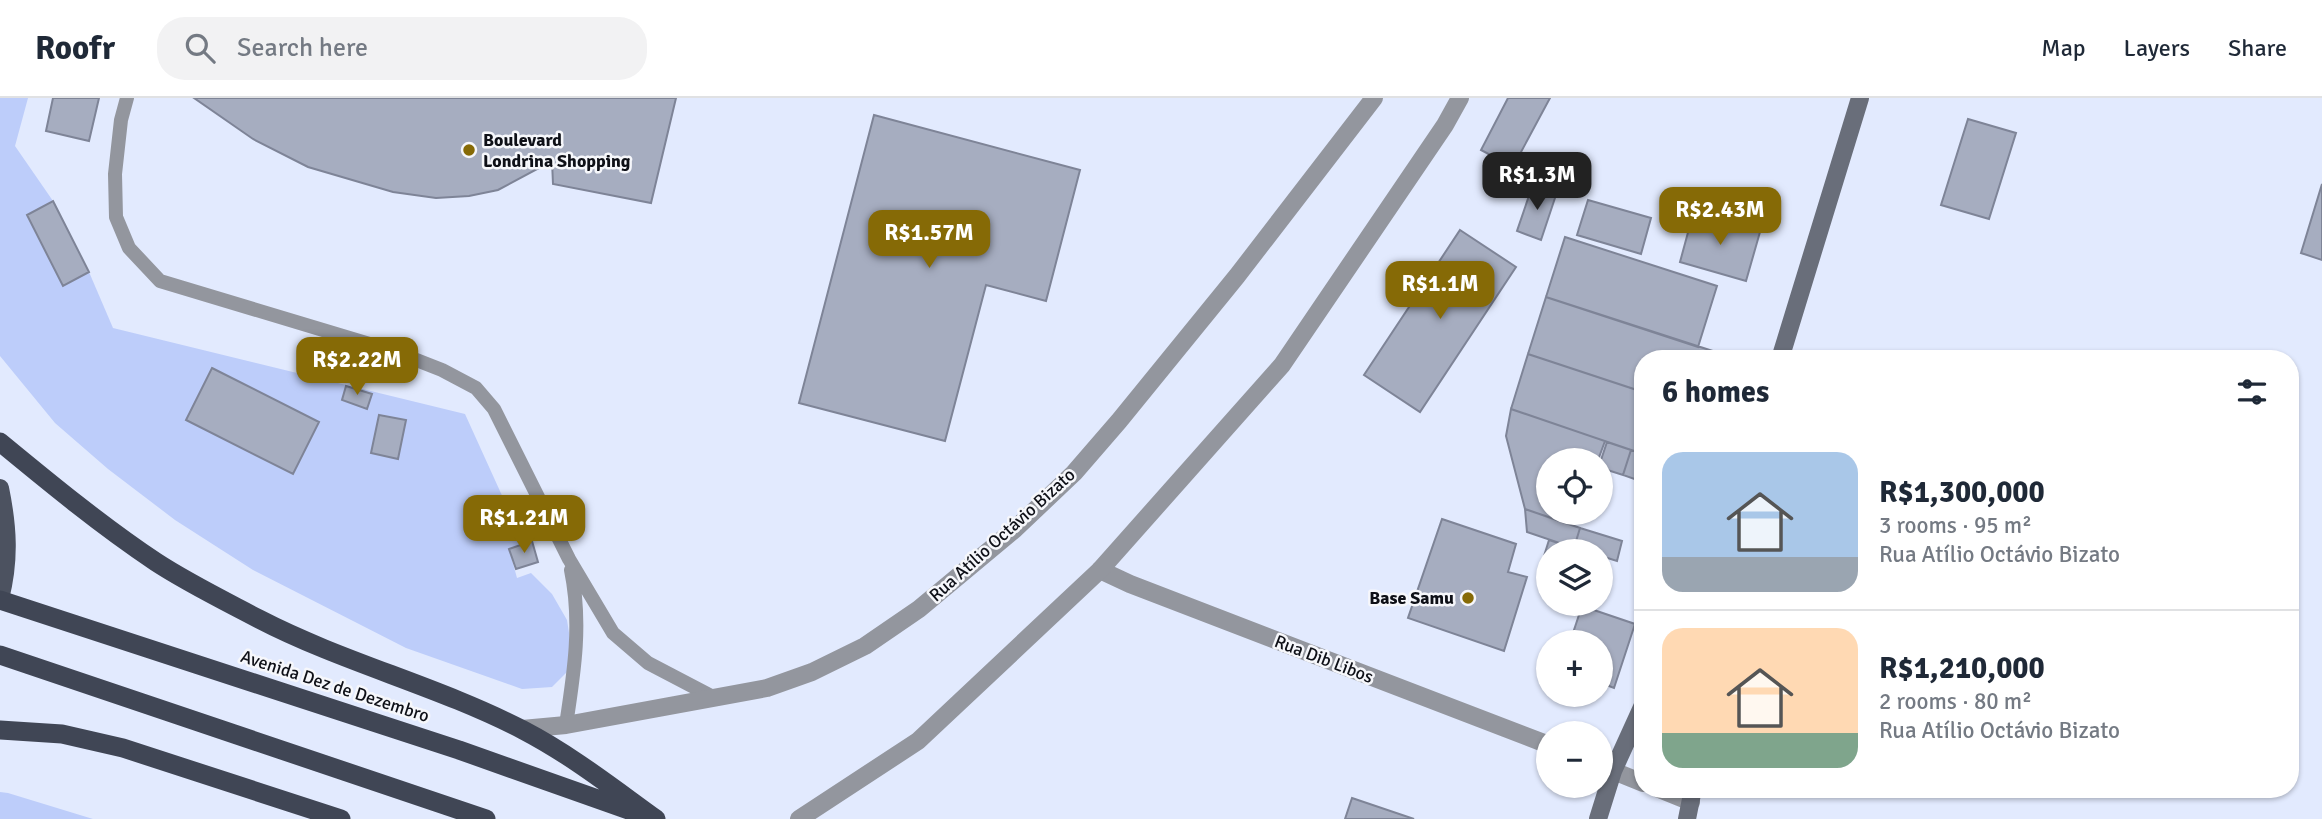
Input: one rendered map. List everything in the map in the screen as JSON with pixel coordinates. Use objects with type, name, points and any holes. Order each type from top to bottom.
[{"type":"highway","points":[[0,442],[76,504],[158,563],[246,612],[317,647],[458,701],[522,729],[563,752],[655,819]]},
{"type":"highway","name":"Avenida Dez de Dezembro","points":[[0,600],[235,675],[655,819]]},
{"type":"highway","points":[[0,655],[486,819]]},
{"type":"highway","points":[[0,730],[62,734],[123,748],[341,819]]},
{"type":"main road","points":[[1783,350],[1860,98]]},
{"type":"main road","points":[[0,488],[7,520],[6,573],[0,600]]},
{"type":"main road","points":[[1613,758],[1634,721]]},
{"type":"main road","points":[[1598,819],[1602,798]]},
{"type":"street","name":"Rua Atílio Octávio Bizato","points":[[522,729],[566,725],[767,688],[812,671],[865,646],[919,609],[1014,529],[1074,473],[1237,276],[1374,98]]},
{"type":"street","points":[[799,819],[918,741],[1100,570],[1282,365],[1445,125],[1460,98]]},
{"type":"street","name":"Rua Dib Libos","points":[[1100,570],[1130,584],[1536,740]]},
{"type":"street","points":[[1613,770],[1634,779]]},
{"type":"lane","points":[[127,98],[121,120],[115,174],[117,218],[129,248],[160,281],[396,352],[442,370],[476,388],[495,409],[569,558],[613,633],[648,663],[713,697]]},
{"type":"lane","points":[[566,725],[576,661],[577,599],[569,558]]},
{"type":"shaded area","points":[[0,98],[28,98],[15,146],[53,201],[27,215],[63,286],[89,272],[113,328],[465,414],[524,544],[509,549],[517,578],[531,573],[552,594],[567,620],[574,665],[552,687],[522,689],[406,648],[253,570],[175,520],[108,469],[55,423],[0,356]]},
{"type":"shaded area","points":[[0,792],[8,793],[93,819],[0,819]]},
{"type":"building","points":[[53,98],[99,98],[89,141],[46,131]]},
{"type":"building","name":"Boulevard Londrina Shopping","points":[[194,98],[676,98],[651,203],[553,184],[552,161],[498,190],[469,196],[436,198],[393,192],[308,167],[253,139]]},
{"type":"building","points":[[1508,98],[1550,98],[1513,167],[1481,150]]},
{"type":"building","points":[[874,115],[1080,170],[1046,301],[986,285],[945,441],[799,403]]},
{"type":"building","points":[[1968,119],[2016,133],[1989,219],[1941,205]]},
{"type":"building","points":[[1533,184],[1557,192],[1541,240],[1517,231]]},
{"type":"building","points":[[2322,184],[2322,260],[2301,253]]},
{"type":"building","points":[[1588,200],[1651,218],[1641,254],[1577,235]]},
{"type":"building","points":[[53,201],[89,272],[63,286],[27,215]]},
{"type":"building","points":[[1693,214],[1760,232],[1746,281],[1680,262]]},
{"type":"building","points":[[1460,230],[1516,267],[1420,412],[1364,375]]},
{"type":"building","points":[[1565,237],[1717,286],[1698,347],[1546,297]]},
{"type":"building","points":[[1546,297],[1710,350],[1634,350],[1634,389],[1528,354]]},
{"type":"building","points":[[1528,354],[1634,389],[1634,451],[1511,409]]},
{"type":"building","points":[[212,368],[319,422],[293,474],[186,420]]},
{"type":"building","points":[[346,386],[372,394],[367,409],[342,400]]},
{"type":"building","points":[[1511,409],[1605,441],[1602,448],[1536,448],[1536,513],[1525,509],[1506,436]]},
{"type":"building","points":[[379,415],[406,420],[398,459],[371,453]]},
{"type":"building","points":[[1607,442],[1631,450],[1623,475],[1613,472],[1613,448],[1605,448]]},
{"type":"building","points":[[1631,450],[1634,451],[1634,479],[1623,475]]},
{"type":"building","points":[[1525,509],[1536,513],[1536,525],[1571,525],[1580,528],[1577,539],[1548,539],[1527,532]]},
{"type":"building","name":"Base Samu","points":[[1442,519],[1516,544],[1508,572],[1527,577],[1504,651],[1408,618]]},
{"type":"building","points":[[1580,528],[1622,541],[1617,561],[1613,560],[1613,539],[1577,539]]},
{"type":"building","points":[[532,541],[538,562],[516,569],[509,549]]},
{"type":"building","points":[[1579,616],[1611,616],[1634,624],[1614,688],[1613,630],[1574,630]]},
{"type":"building","points":[[1352,798],[1414,819],[1345,819]]},
{"type":"place","name":"Boulevard Londrina Shopping","points":[[469,150]]},
{"type":"place","name":"Base Samu","points":[[1468,598]]}]
